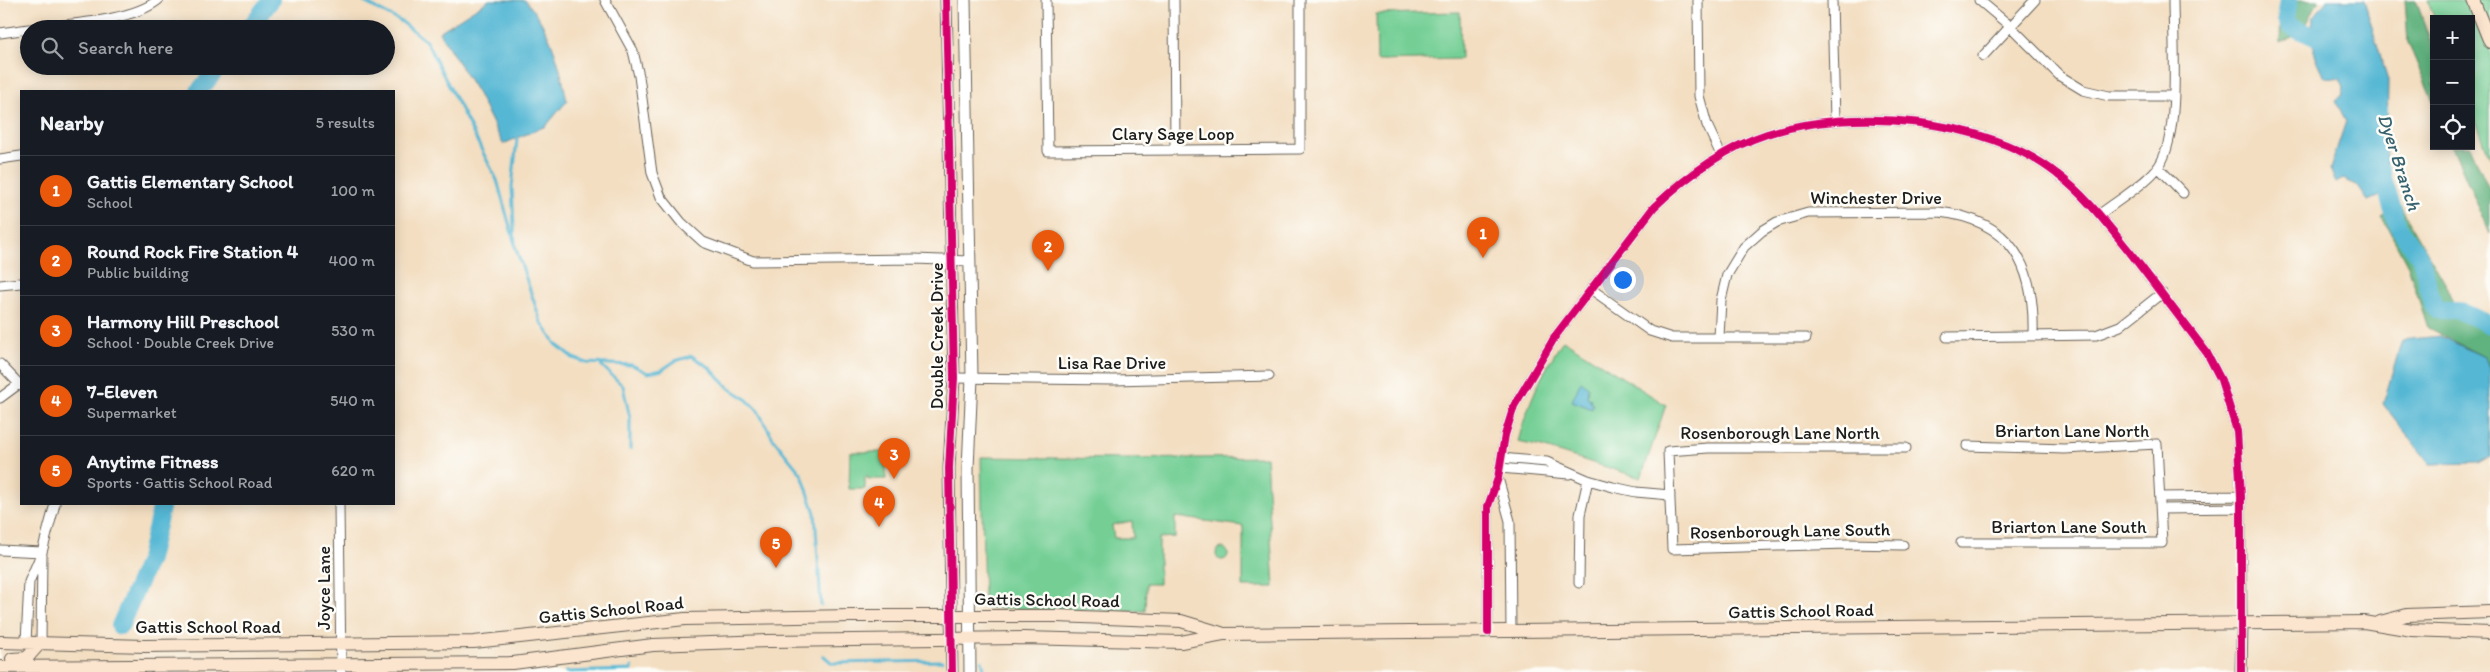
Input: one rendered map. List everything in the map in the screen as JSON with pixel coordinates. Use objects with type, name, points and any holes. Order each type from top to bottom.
[{"type":"main road","points":[[2473,0],[2490,42]]},
{"type":"main road","name":"Gattis School Road","points":[[2378,623],[2407,615],[2490,612]]},
{"type":"main road","name":"Gattis School Road","points":[[0,642],[145,646],[474,642],[685,619],[851,616],[1057,616],[1181,621],[1224,634]]},
{"type":"main road","name":"Gattis School Road","points":[[0,667],[341,669],[513,663],[652,646],[768,641],[1023,638],[1181,642],[1224,634],[2378,623],[2412,630],[2490,633]]},
{"type":"main road","points":[[0,659],[27,658],[42,642]]},
{"type":"street","points":[[93,20],[128,15],[150,6],[158,0]]},
{"type":"street","points":[[605,0],[632,51],[639,76],[652,174],[661,197],[681,222],[703,242],[753,261],[970,261]]},
{"type":"street","name":"Double Creek Drive","points":[[946,0],[954,378],[949,468],[952,672]]},
{"type":"street","name":"Double Creek Drive","points":[[965,0],[972,378],[968,468],[970,672]]},
{"type":"street","name":"Clary Sage Loop","points":[[1046,0],[1048,151],[1300,149],[1300,0]]},
{"type":"street","points":[[1174,0],[1175,150]]},
{"type":"street","points":[[1698,0],[1699,96],[1707,125],[1721,155]]},
{"type":"street","points":[[1832,0],[1835,122]]},
{"type":"street","points":[[1978,0],[2010,26],[2060,76],[2083,90],[2109,96],[2173,96]]},
{"type":"street","points":[[1983,56],[2035,0]]},
{"type":"street","points":[[2100,214],[2158,167],[2169,141],[2173,96],[2173,0]]},
{"type":"street","points":[[0,33],[20,30]]},
{"type":"street","points":[[1488,632],[1488,513],[1514,406],[1556,335],[1654,208],[1693,173],[1721,155],[1766,134],[1790,128],[1835,122],[1919,122],[1986,136],[2010,145],[2056,172],[2076,189],[2100,214],[2207,353],[2221,380],[2237,431],[2241,496],[2241,672]]},
{"type":"street","points":[[0,159],[20,156]]},
{"type":"street","points":[[2158,167],[2183,193]]},
{"type":"street","name":"Winchester Drive","points":[[1719,337],[1721,300],[1727,275],[1744,247],[1762,231],[1777,222],[1800,214],[1892,212],[1955,214],[1978,221],[2004,239],[2019,258],[2029,279],[2032,295],[2033,334]]},
{"type":"street","points":[[0,285],[20,283]]},
{"type":"street","points":[[1591,289],[1660,336],[1672,338],[1806,338]]},
{"type":"street","points":[[1947,336],[2033,334],[2089,336],[2109,332],[2126,322],[2162,294]]},
{"type":"street","points":[[0,364],[20,385],[0,398]]},
{"type":"street","name":"Lisa Rae Drive","points":[[954,378],[1114,380],[1269,376]]},
{"type":"street","name":"Briarton Lane North","points":[[1967,446],[2064,449],[2158,444],[2161,497]]},
{"type":"street","name":"Rosenborough Lane North","points":[[1670,495],[1668,451],[1708,448],[1906,448]]},
{"type":"street","points":[[1501,458],[1548,462],[1588,480],[1636,492],[1670,495]]},
{"type":"street","points":[[1500,468],[1574,474]]},
{"type":"street","points":[[1498,478],[1510,521],[1511,632]]},
{"type":"street","points":[[1579,583],[1580,515],[1588,480]]},
{"type":"street","name":"Rosenborough Lane South","points":[[1670,495],[1672,549],[1847,544],[1903,545]]},
{"type":"street","points":[[2161,497],[2241,496]]},
{"type":"street","name":"Briarton Lane South","points":[[1961,543],[2162,543],[2161,497]]},
{"type":"street","points":[[26,642],[29,582],[42,552],[56,505]]},
{"type":"street","name":"Joyce Lane","points":[[339,505],[341,669]]},
{"type":"street","points":[[2161,509],[2241,508]]},
{"type":"street","points":[[0,550],[42,552]]},
{"type":"street","points":[[42,552],[42,642]]},
{"type":"green space","points":[[2281,0],[2319,0],[2302,30],[2280,43]]},
{"type":"green space","points":[[2405,0],[2416,0],[2430,40],[2430,94],[2408,43]]},
{"type":"green space","points":[[2427,0],[2490,0],[2490,157],[2475,120],[2475,15],[2433,15]]},
{"type":"green space","points":[[1460,12],[1461,59],[1377,61],[1376,14]]},
{"type":"green space","points":[[2454,150],[2472,150],[2490,191],[2490,234]]},
{"type":"green space","points":[[2400,205],[2445,283],[2454,305],[2479,311],[2490,319],[2490,367],[2484,357],[2428,328],[2408,266],[2382,217]]},
{"type":"green space","points":[[1563,340],[1666,405],[1641,478],[1542,447],[1518,442],[1536,389]]},
{"type":"green space","points":[[850,452],[886,452],[886,479],[868,479],[868,477],[865,477],[865,489],[849,489]]},
{"type":"green space","points":[[981,457],[1127,459],[1266,457],[1274,587],[1243,587],[1243,526],[1175,517],[1175,537],[1159,538],[1159,584],[1146,584],[1145,611],[984,608]],"holes":[[[1132,521],[1133,538],[1114,538],[1112,525]]]},
{"type":"green space","points":[[1220,548],[1224,548],[1228,554],[1224,560],[1220,560],[1216,556],[1216,552]]},
{"type":"water","points":[[489,0],[525,0],[542,23],[548,35],[561,73],[567,101],[546,126],[503,144],[478,94],[439,32]]},
{"type":"water","points":[[2327,0],[2364,0],[2388,81],[2386,193],[2368,201],[2357,185],[2343,179],[2336,183],[2330,169],[2346,121],[2335,100],[2342,95],[2344,87],[2340,78],[2324,77],[2314,55],[2314,36],[2305,35],[2305,31],[2312,28],[2313,18]]},
{"type":"water","points":[[2440,336],[2484,357],[2490,367],[2490,457],[2479,463],[2430,464],[2383,404],[2402,340]]},
{"type":"water","points":[[1581,381],[1588,387],[1587,397],[1591,399],[1592,409],[1572,401]]},
{"type":"waterway","points":[[256,20],[271,0]]},
{"type":"waterway","points":[[360,0],[402,22],[426,41],[497,180],[514,241]]},
{"type":"waterway","name":"Dyer Branch","points":[[2289,0],[2286,19],[2289,25],[2326,42]]},
{"type":"waterway","points":[[200,90],[212,75]]},
{"type":"waterway","points":[[517,139],[512,187],[515,246],[541,322],[556,344],[573,358],[587,363],[632,365],[648,373],[662,370],[675,361],[692,356],[709,367],[729,388],[745,398],[758,411],[774,440],[802,475],[815,513],[821,605]]},
{"type":"waterway","name":"Dyer Branch","points":[[2380,169],[2398,226],[2421,259],[2433,304],[2438,310],[2458,310],[2490,325]]},
{"type":"waterway","points":[[599,363],[623,386],[630,418],[630,449]]},
{"type":"waterway","points":[[120,626],[149,559],[162,505]]},
{"type":"waterway","points":[[824,656],[832,663],[942,661]]},
{"type":"waterway","points":[[982,661],[985,672]]},
{"type":"waterway","points":[[566,672],[632,670],[632,667]]},
{"type":"cycle path","points":[[946,0],[954,378],[949,468],[952,672]]},
{"type":"cycle path","points":[[1488,632],[1488,506],[1498,478],[1505,435],[1514,406],[1556,335],[1654,207],[1707,164],[1736,147],[1767,134],[1801,126],[1838,121],[1917,122],[1956,129],[1994,140],[2028,155],[2057,174],[2077,191],[2104,220],[2207,353],[2221,380],[2237,431],[2241,496],[2241,672]]},
{"type":"place","name":"Gattis Elementary School","points":[[1483,258]]},
{"type":"place","name":"Round Rock Fire Station 4","points":[[1048,271]]},
{"type":"place","name":"Harmony Hill Preschool","points":[[894,479]]},
{"type":"place","name":"7-Eleven","points":[[879,527]]},
{"type":"place","name":"Anytime Fitness","points":[[776,568]]}]
